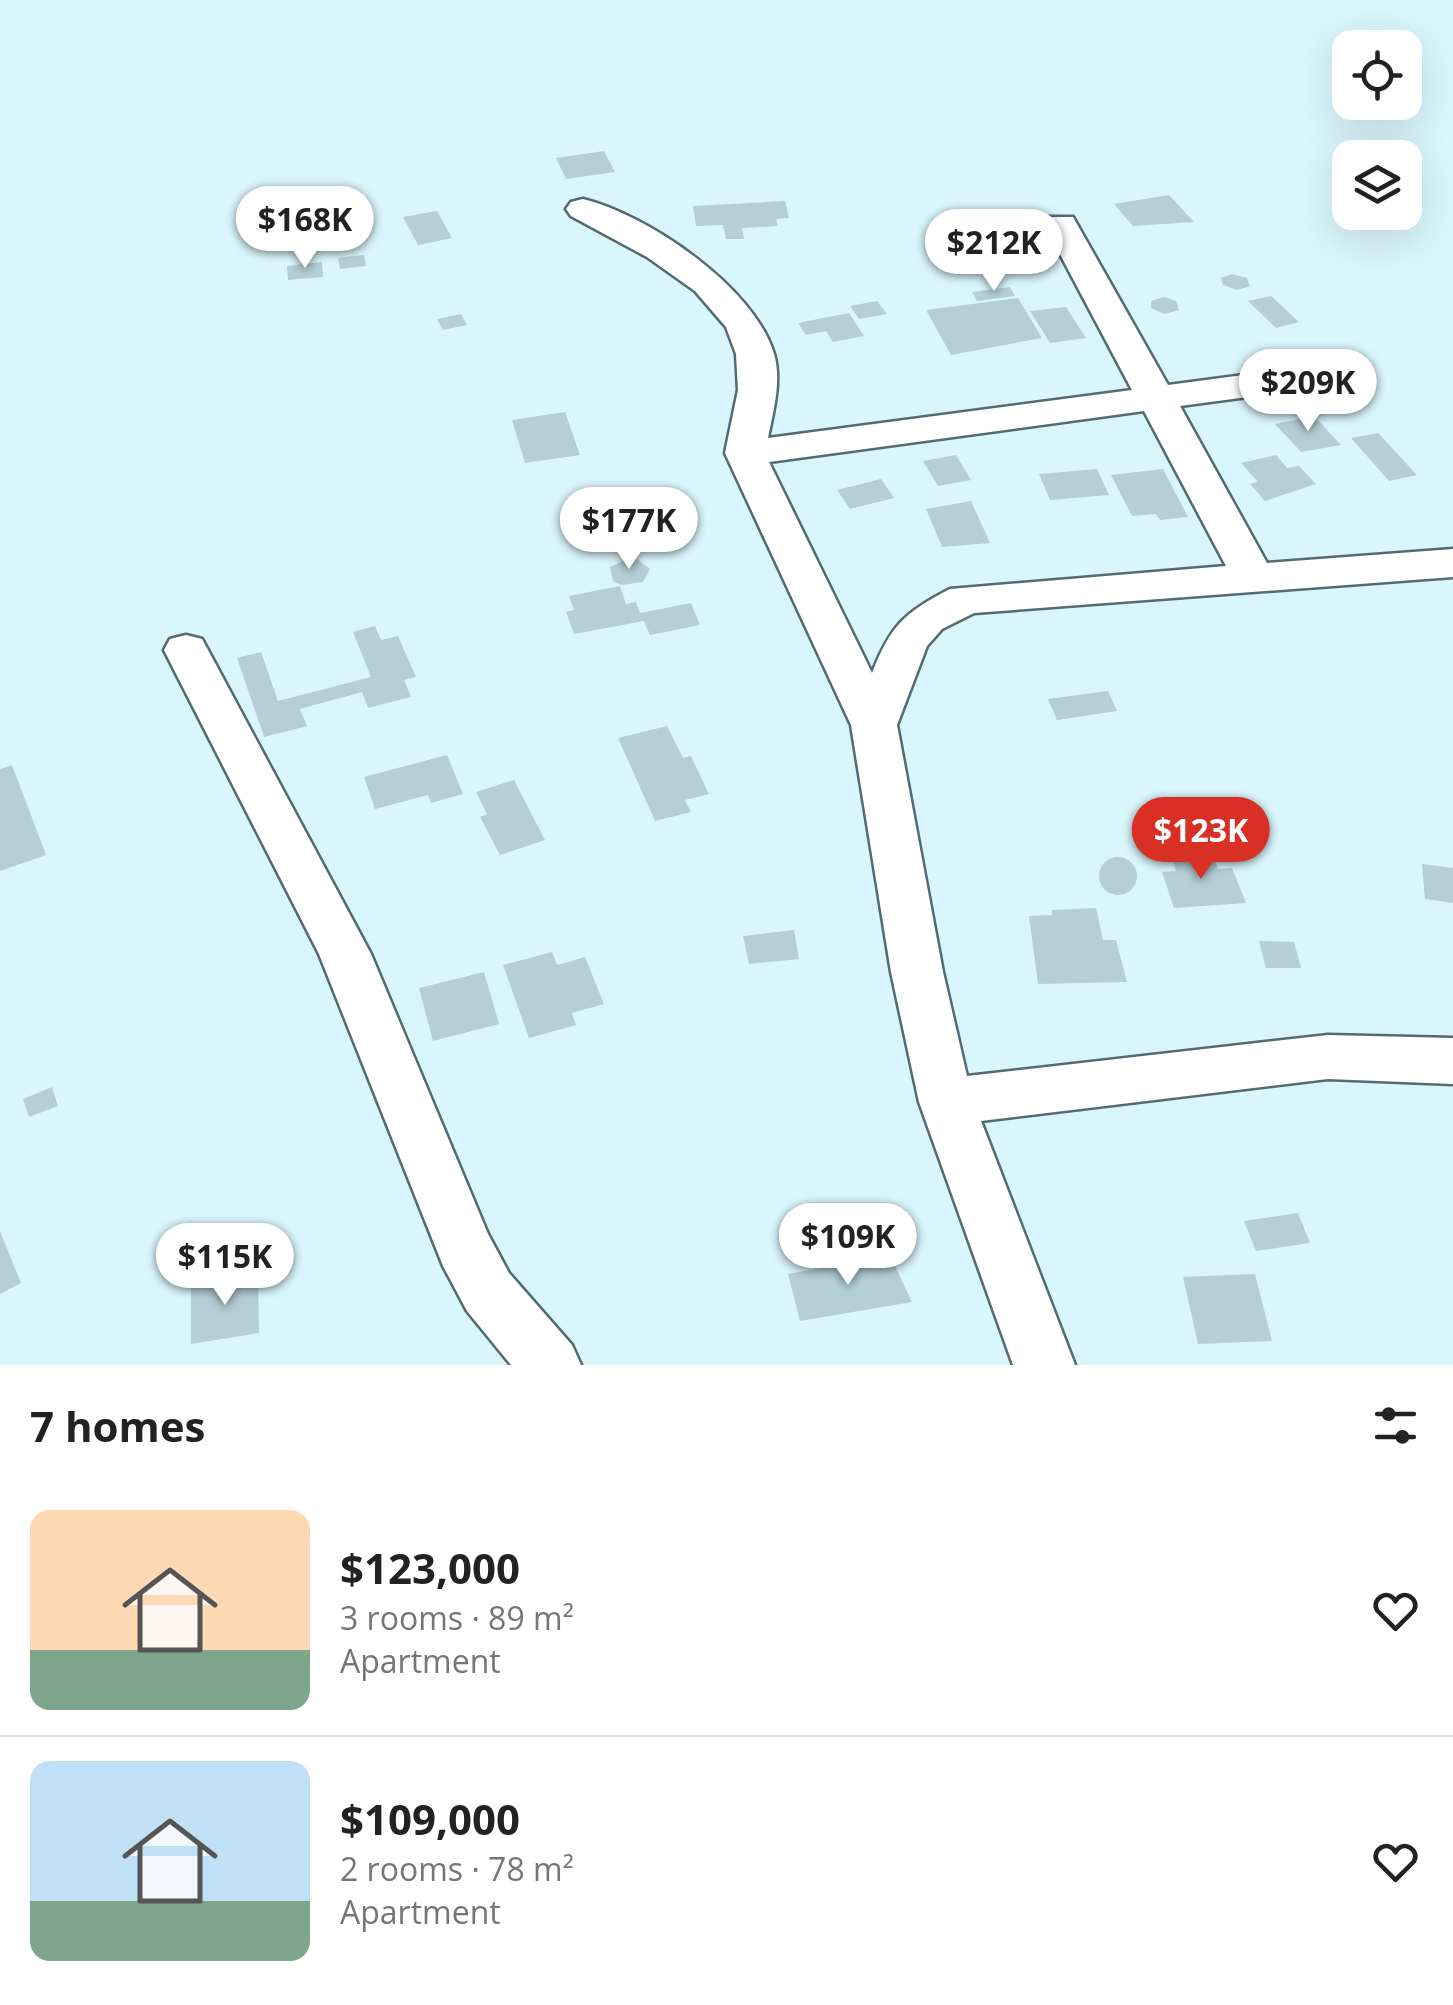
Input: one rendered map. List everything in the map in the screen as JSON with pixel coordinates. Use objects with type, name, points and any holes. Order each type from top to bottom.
[{"type":"street","points":[[583,209],[701,276],[732,306],[756,356],[745,453],[874,725],[917,972],[946,1102],[1044,1365]]},
{"type":"street","points":[[1061,224],[1254,578]]},
{"type":"street","points":[[745,453],[1352,372]]},
{"type":"street","points":[[874,725],[907,640],[926,618],[965,599],[1453,563]]},
{"type":"street","points":[[186,650],[345,954],[464,1247],[488,1292],[550,1365]]},
{"type":"street","points":[[946,1102],[1328,1057],[1453,1061]]},
{"type":"building","points":[[604,151],[615,172],[566,179],[556,158]]},
{"type":"building","points":[[1169,195],[1194,222],[1133,226],[1114,204]]},
{"type":"building","points":[[785,201],[789,218],[776,219],[778,226],[742,228],[744,239],[726,239],[723,225],[696,226],[693,206]]},
{"type":"building","points":[[437,211],[452,238],[418,245],[403,217]]},
{"type":"building","points":[[978,221],[990,235],[950,242],[939,229]]},
{"type":"building","points":[[364,255],[366,266],[340,269],[338,258]]},
{"type":"building","points":[[322,262],[323,277],[288,280],[287,266]]},
{"type":"building","points":[[1232,274],[1247,278],[1250,286],[1237,290],[1223,285],[1221,278]]},
{"type":"building","points":[[1010,287],[1015,296],[977,301],[972,292]]},
{"type":"building","points":[[1271,296],[1299,322],[1276,328],[1248,301]]},
{"type":"building","points":[[1164,297],[1176,301],[1179,310],[1164,314],[1151,308],[1151,301]]},
{"type":"building","points":[[1018,298],[1042,338],[951,355],[926,310]]},
{"type":"building","points":[[877,301],[887,314],[859,319],[850,306]]},
{"type":"building","points":[[1066,307],[1086,338],[1050,343],[1030,311]]},
{"type":"building","points":[[849,313],[864,336],[833,342],[826,331],[806,335],[798,323]]},
{"type":"building","points":[[461,314],[467,325],[443,330],[437,319]]},
{"type":"building","points":[[565,412],[580,455],[525,463],[512,420]]},
{"type":"building","points":[[1314,416],[1341,445],[1301,452],[1275,424]]},
{"type":"building","points":[[1378,433],[1417,475],[1389,481],[1351,438]]},
{"type":"building","points":[[956,455],[971,480],[938,486],[923,461]]},
{"type":"building","points":[[1276,455],[1287,468],[1299,466],[1316,484],[1265,501],[1250,484],[1258,482],[1241,463]]},
{"type":"building","points":[[1097,469],[1109,495],[1050,500],[1039,474]]},
{"type":"building","points":[[1163,469],[1188,517],[1160,520],[1156,514],[1132,516],[1111,475]]},
{"type":"building","points":[[881,479],[894,498],[850,509],[837,490]]},
{"type":"building","points":[[971,501],[990,543],[942,547],[926,509]]},
{"type":"building","points":[[637,559],[650,569],[643,582],[622,585],[613,581],[610,567]]},
{"type":"building","points":[[620,586],[626,604],[636,602],[640,613],[691,603],[700,625],[650,635],[644,621],[574,634],[566,612],[574,610],[569,596]]},
{"type":"building","points":[[375,626],[381,640],[398,636],[416,677],[404,680],[411,697],[368,708],[362,692],[300,709],[307,726],[264,737],[237,658],[261,652],[278,701],[371,677],[353,632]]},
{"type":"building","points":[[1108,691],[1117,711],[1057,720],[1048,699]]},
{"type":"building","points":[[667,726],[683,758],[691,756],[709,794],[685,800],[691,812],[655,821],[618,738]]},
{"type":"building","points":[[447,755],[463,794],[431,803],[428,795],[375,809],[364,777]]},
{"type":"building","points":[[12,765],[46,855],[0,871],[0,769]]},
{"type":"building","points":[[514,780],[545,840],[500,855],[480,817],[487,814],[476,792]]},
{"type":"building","points":[[1211,850],[1218,869],[1232,868],[1246,903],[1174,908],[1162,872],[1176,871],[1170,853]]},
{"type":"building","points":[[1118,857],[1131,863],[1137,876],[1131,889],[1118,895],[1105,889],[1099,876],[1105,863]]},
{"type":"building","points":[[1422,864],[1453,868],[1453,903],[1425,899]]},
{"type":"building","points":[[1096,908],[1103,940],[1116,940],[1127,982],[1038,984],[1029,916],[1052,915],[1052,910]]},
{"type":"building","points":[[794,930],[799,959],[749,964],[743,936]]},
{"type":"building","points":[[1259,941],[1294,942],[1301,968],[1266,968]]},
{"type":"building","points":[[552,952],[557,965],[585,957],[604,1004],[572,1013],[576,1025],[529,1038],[503,965]]},
{"type":"building","points":[[484,972],[499,1024],[433,1041],[419,988]]},
{"type":"building","points":[[52,1087],[58,1106],[29,1117],[23,1099]]},
{"type":"building","points":[[1298,1213],[1310,1243],[1256,1251],[1244,1221]]},
{"type":"building","points":[[0,1231],[21,1283],[0,1294]]},
{"type":"building","points":[[890,1255],[912,1302],[800,1321],[788,1274]]},
{"type":"building","points":[[258,1273],[259,1333],[191,1344],[191,1283]]},
{"type":"building","points":[[1255,1274],[1272,1341],[1198,1344],[1183,1277]]}]
